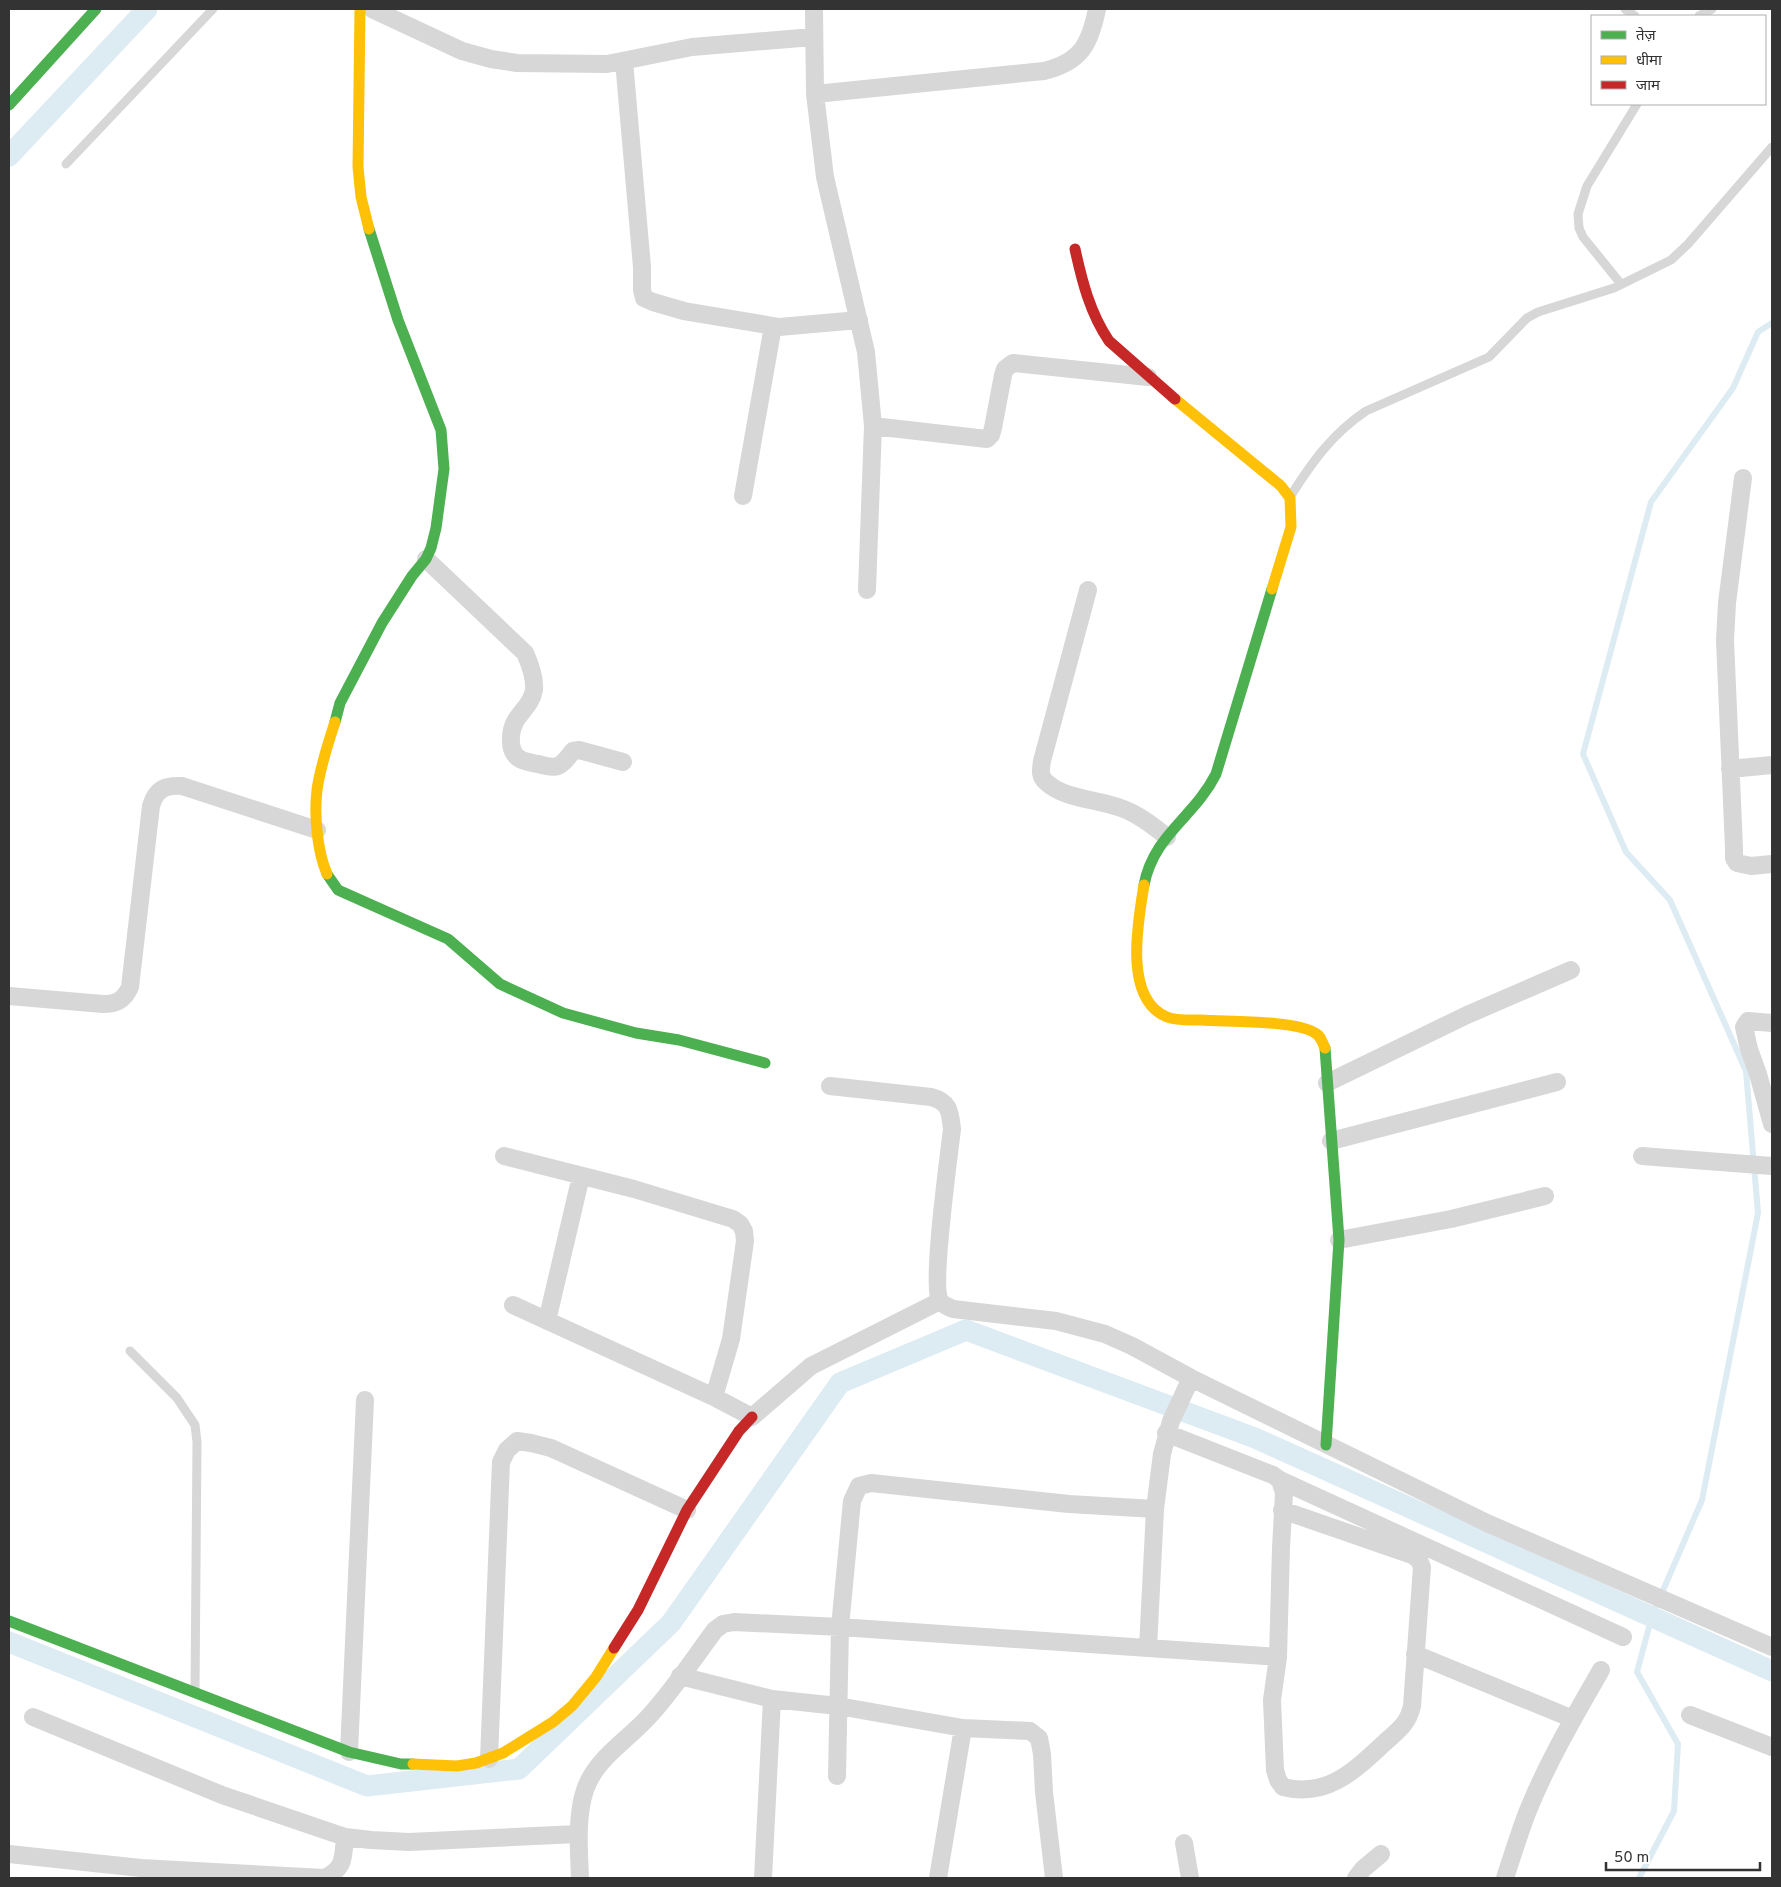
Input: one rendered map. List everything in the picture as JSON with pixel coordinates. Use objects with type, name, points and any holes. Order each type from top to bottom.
[{"type":"street","points":[[9,105],[96,9]]},
{"type":"street","points":[[360,9],[358,167],[361,197],[368,229],[398,320],[441,430],[444,470],[434,540],[426,559],[412,576],[382,623],[340,703],[332,728],[317,790],[317,830],[321,860],[329,879],[338,890],[448,939],[500,984],[516,993],[563,1014],[636,1032],[679,1040],[765,1063]]},
{"type":"street","points":[[372,9],[448,45],[491,59],[517,63],[608,64],[692,47],[813,37]]},
{"type":"street","points":[[814,9],[815,94],[826,177],[866,352],[873,426],[867,590]]},
{"type":"street","points":[[815,94],[1044,71],[1060,67],[1075,58],[1086,45],[1094,26],[1097,9]]},
{"type":"street","points":[[624,61],[644,298],[684,312],[773,326],[859,320]]},
{"type":"street","points":[[1075,249],[1084,289],[1101,329],[1109,342],[1148,377],[1281,486],[1290,498],[1291,527],[1216,774],[1210,790],[1155,852],[1144,879],[1136,954],[1137,971],[1148,1004],[1155,1011],[1172,1019],[1280,1024],[1314,1032],[1321,1038],[1326,1052],[1339,1240],[1326,1445]]},
{"type":"street","points":[[743,496],[773,326]]},
{"type":"street","points":[[873,426],[987,439],[991,436],[1003,375],[1005,369],[1012,363],[1148,377]]},
{"type":"street","points":[[1743,478],[1728,595],[1726,631],[1726,680],[1734,858],[1744,866],[1772,864]]},
{"type":"street","points":[[426,559],[525,653],[530,664],[534,689],[531,700],[516,720],[512,730],[511,742],[513,751],[518,758],[553,768],[560,767],[573,751],[579,750],[622,762]]},
{"type":"street","points":[[1088,590],[1042,761],[1042,778],[1057,790],[1120,808],[1149,822],[1168,837]]},
{"type":"street","points":[[1730,769],[1772,765]]},
{"type":"street","points":[[9,996],[113,1004],[120,1001],[126,995],[130,987],[151,806],[155,794],[164,789],[172,786],[182,786],[317,830]]},
{"type":"street","points":[[1327,1083],[1467,1015],[1571,970]]},
{"type":"street","points":[[1772,1023],[1748,1022],[1744,1027],[1772,1124]]},
{"type":"street","points":[[1331,1141],[1557,1082]]},
{"type":"street","points":[[830,1086],[932,1098],[942,1100],[947,1106],[952,1129],[938,1261],[938,1292],[940,1301],[953,1309],[1056,1322],[1105,1334],[1132,1346],[1187,1385],[1326,1445],[1487,1524],[1772,1647]]},
{"type":"street","points":[[504,1156],[634,1189],[724,1216],[740,1224],[744,1231],[745,1241],[731,1339],[714,1397]]},
{"type":"street","points":[[1642,1156],[1771,1166]]},
{"type":"street","points":[[546,1321],[581,1176]]},
{"type":"street","points":[[1339,1240],[1451,1220],[1546,1196]]},
{"type":"street","points":[[9,1621],[349,1752],[401,1764],[457,1766],[488,1759],[503,1753],[553,1722],[572,1706],[596,1677],[638,1610],[687,1510],[730,1443],[752,1417],[811,1366],[940,1301]]},
{"type":"street","points":[[513,1305],[714,1397],[752,1417]]},
{"type":"street","points":[[1148,1648],[1155,1509],[1162,1454],[1168,1427],[1187,1385]]},
{"type":"street","points":[[349,1752],[366,1400]]},
{"type":"street","points":[[1168,1427],[1622,1637]]},
{"type":"street","points":[[488,1759],[501,1462],[507,1450],[517,1442],[531,1442],[551,1448],[687,1510]]},
{"type":"street","points":[[1280,1480],[1284,1493],[1282,1510],[1278,1657],[1272,1700],[1275,1770],[1278,1780],[1283,1787],[1304,1790],[1331,1784],[1344,1778],[1406,1724],[1412,1706],[1422,1567],[1419,1560],[1412,1555],[1282,1510]]},
{"type":"street","points":[[837,1776],[840,1627],[852,1501],[859,1486],[871,1483],[1069,1504],[1155,1509]]},
{"type":"street","points":[[580,1878],[578,1834],[584,1792],[589,1778],[600,1764],[651,1714],[715,1630],[723,1624],[734,1622],[840,1627],[1278,1657]]},
{"type":"street","points":[[1415,1654],[1573,1719]]},
{"type":"street","points":[[1505,1878],[1530,1806],[1555,1752],[1601,1670]]},
{"type":"street","points":[[680,1676],[772,1700],[838,1706],[962,1728],[1030,1731],[1039,1738],[1042,1754],[1044,1792],[1054,1878]]},
{"type":"street","points":[[763,1878],[772,1700]]},
{"type":"street","points":[[1690,1715],[1772,1747]]},
{"type":"street","points":[[33,1717],[222,1795],[345,1837],[410,1842],[578,1834]]},
{"type":"street","points":[[938,1878],[962,1728]]},
{"type":"street","points":[[9,1854],[141,1868],[324,1878],[333,1874],[340,1867],[343,1859],[345,1837]]},
{"type":"street","points":[[1184,1843],[1190,1878]]},
{"type":"street","points":[[1356,1878],[1363,1869],[1381,1854]]},
{"type":"lane","points":[[66,164],[213,9]]},
{"type":"lane","points":[[1701,15],[1712,9]]},
{"type":"lane","points":[[1621,284],[1583,237],[1579,228],[1578,214],[1587,186],[1636,105]]},
{"type":"lane","points":[[1290,498],[1312,463],[1350,422],[1366,410],[1488,356],[1527,318],[1538,312],[1621,284],[1671,260],[1688,244],[1772,147]]},
{"type":"lane","points":[[130,1351],[177,1398],[194,1426],[197,1442],[195,1694]]},
{"type":"waterway","points":[[9,156],[147,9]]},
{"type":"waterway","points":[[1639,1878],[1674,1811],[1678,1744],[1637,1672],[1652,1616],[1702,1500],[1758,1213],[1746,1071],[1670,900],[1626,852],[1583,754],[1651,502],[1733,388],[1758,332],[1772,323]]},
{"type":"waterway","points":[[9,1642],[367,1786],[519,1769],[671,1623],[840,1383],[966,1330],[1255,1438],[1772,1671]]},
{"type":"traffic: fast","points":[[9,105],[96,9]]},
{"type":"traffic: fast","points":[[335,722],[340,703],[382,623],[412,576],[426,559],[431,548],[436,528],[444,469],[441,430],[398,320],[369,229]]},
{"type":"traffic: fast","points":[[1144,885],[1156,852],[1197,803],[1216,774],[1272,589]]},
{"type":"traffic: fast","points":[[327,874],[338,890],[448,939],[500,984],[563,1013],[636,1033],[679,1040],[765,1063]]},
{"type":"traffic: fast","points":[[1325,1048],[1339,1240],[1326,1445]]},
{"type":"traffic: fast","points":[[9,1621],[349,1752],[401,1764],[413,1764]]},
{"type":"traffic: slow","points":[[360,9],[358,167],[361,197],[369,229]]},
{"type":"traffic: slow","points":[[1175,399],[1281,486],[1290,498],[1291,527],[1272,589]]},
{"type":"traffic: slow","points":[[327,874],[319,844],[316,800],[322,764],[335,722]]},
{"type":"traffic: slow","points":[[1144,885],[1137,938],[1137,958],[1139,977],[1144,994],[1153,1008],[1167,1017],[1175,1019],[1260,1022],[1305,1029],[1319,1036],[1325,1048]]},
{"type":"traffic: slow","points":[[413,1764],[457,1766],[476,1763],[503,1753],[553,1722],[572,1706],[596,1677],[614,1648]]},
{"type":"traffic: jam","points":[[1075,249],[1092,308],[1109,341],[1175,399]]},
{"type":"traffic: jam","points":[[614,1648],[638,1610],[687,1510],[739,1431],[752,1417]]}]
